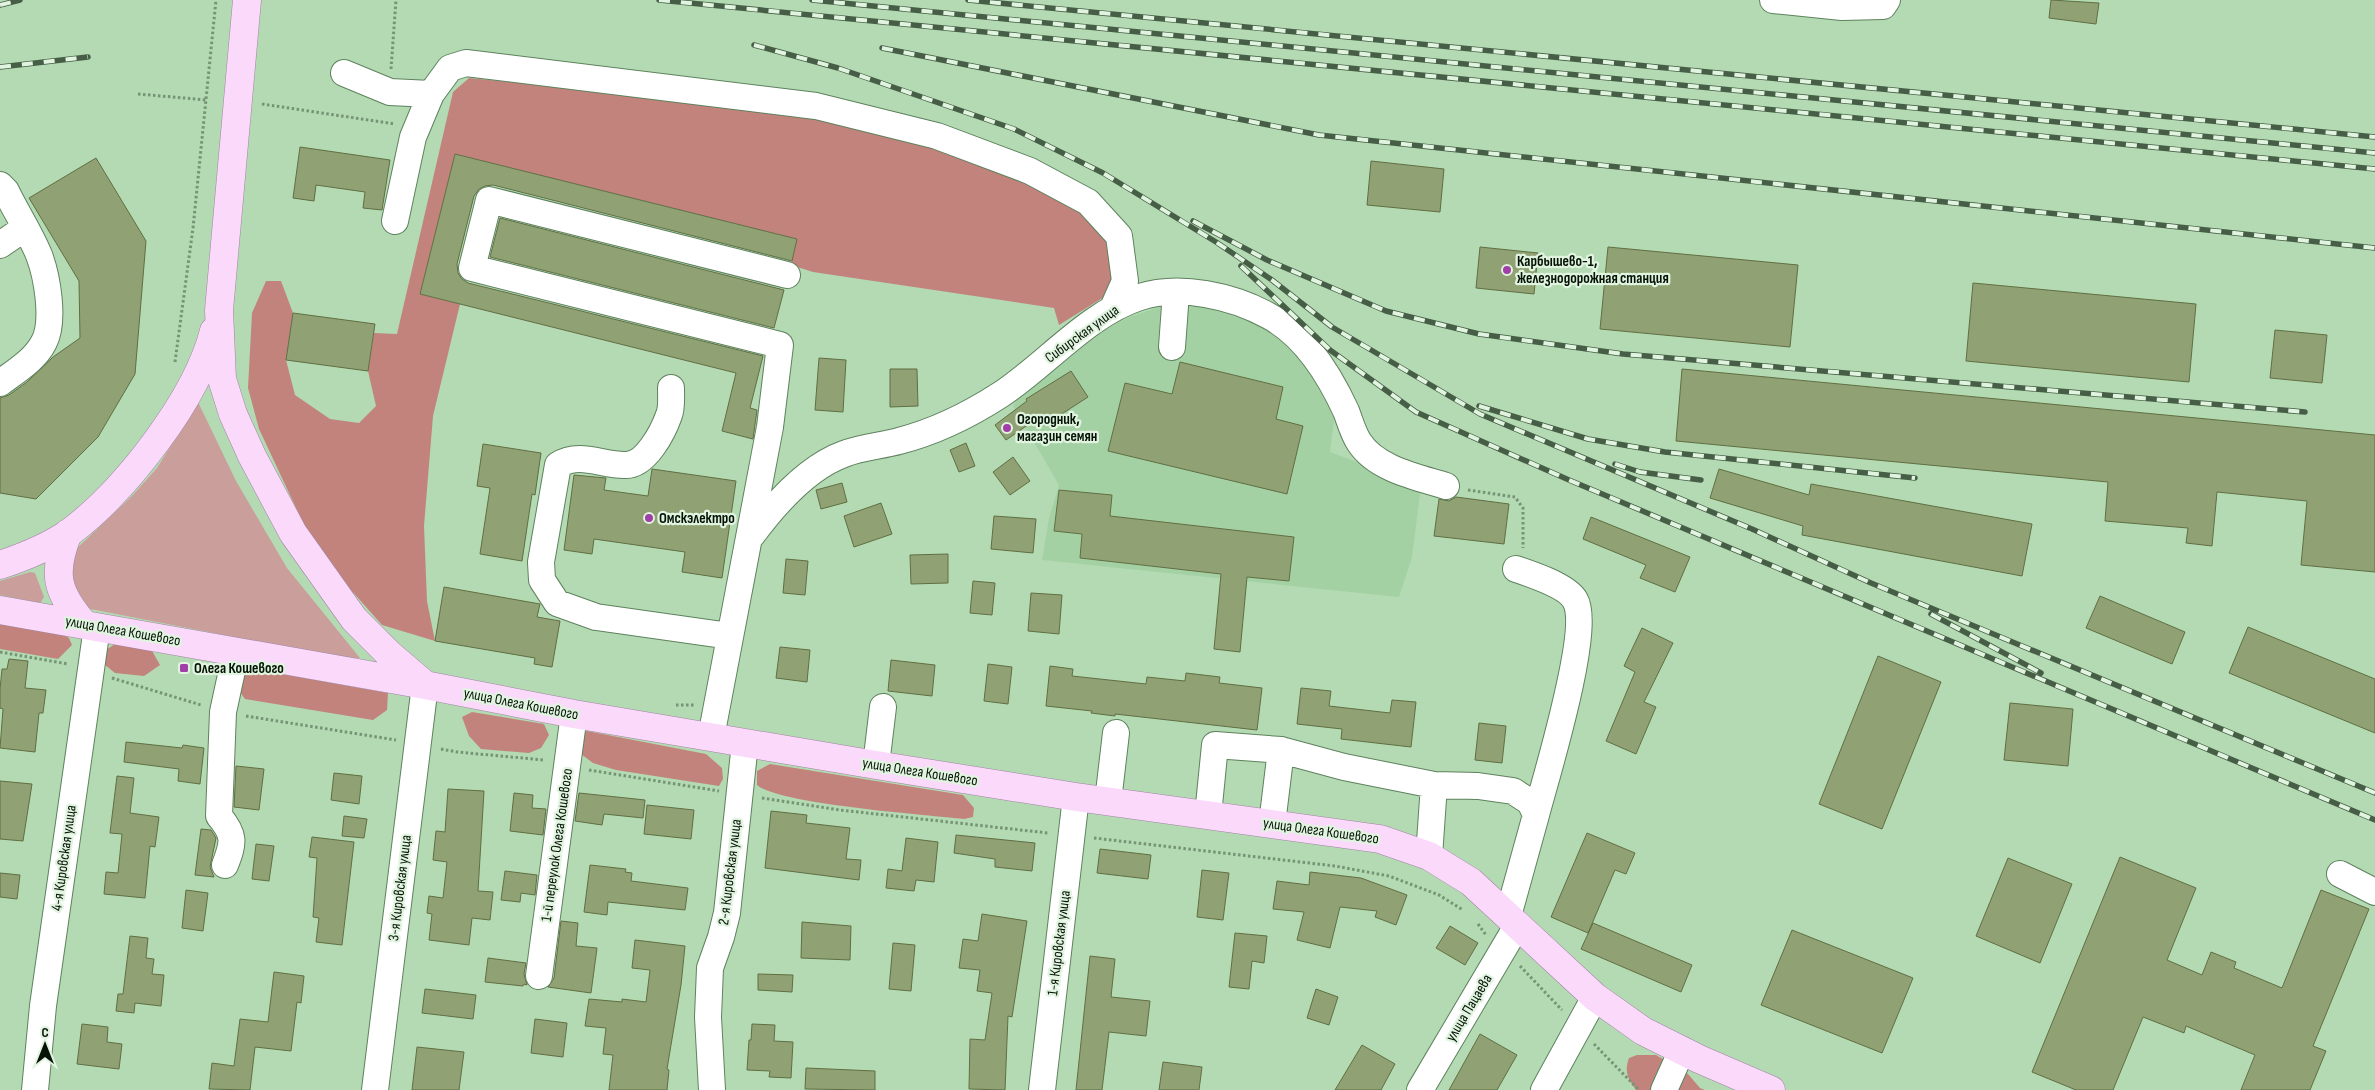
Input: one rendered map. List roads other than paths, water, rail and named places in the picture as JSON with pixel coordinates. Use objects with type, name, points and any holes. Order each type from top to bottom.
[{"type":"main road","points":[[0,565],[25,557],[68,533],[122,482],[177,410],[198,376],[210,348],[218,310],[251,89],[247,0]]},
{"type":"main road","points":[[218,310],[222,378],[233,414],[252,456],[293,533],[320,574],[354,619],[425,685]]},
{"type":"main road","points":[[68,533],[59,556],[59,582],[67,605],[90,626]]},
{"type":"main road","name":"улица Олега Кошевого","points":[[0,610],[425,685],[574,714],[876,765],[1076,797],[1380,839],[1429,856],[1471,882],[1596,998],[1643,1031],[1770,1090]]},
{"type":"main road","points":[[369,675],[376,672],[382,665],[384,657],[383,648]]},
{"type":"street","points":[[1773,0],[1842,7],[1882,6],[1887,0]]},
{"type":"street","points":[[395,221],[416,132],[431,94],[450,68],[466,63],[816,106],[937,136],[1030,171],[1088,202],[1119,236],[1125,281],[1113,308]]},
{"type":"street","points":[[344,73],[390,92],[431,94]]},
{"type":"street","points":[[0,185],[6,191],[39,255],[48,300],[49,326],[44,342],[27,364],[0,383]]},
{"type":"street","points":[[711,737],[770,427],[780,345],[472,268],[489,200],[786,275]]},
{"type":"street","points":[[0,245],[16,234],[26,230]]},
{"type":"street","points":[[1172,347],[1176,292]]},
{"type":"street","name":"Сибирская улица","points":[[748,539],[770,511],[807,476],[844,454],[900,441],[945,425],[1000,395],[1113,308],[1142,297],[1176,292],[1224,298],[1270,316],[1299,339],[1327,372],[1359,443],[1379,461],[1406,473],[1446,486]]},
{"type":"street","points":[[671,388],[670,414],[650,452],[628,466],[584,459],[566,460],[558,465],[541,562],[542,580],[557,603],[596,617],[730,636]]},
{"type":"street","name":"улица Пацаева","points":[[1420,1090],[1501,954],[1512,921],[1536,815],[1566,703],[1581,620],[1575,599],[1552,582],[1519,570]]},
{"type":"street","name":"4-я Кировская улица","points":[[35,1090],[43,1006],[91,673],[90,626]]},
{"type":"street","points":[[225,865],[232,847],[230,828],[219,816],[223,712],[236,652]]},
{"type":"street","name":"3-я Кировская улица","points":[[375,1090],[425,685]]},
{"type":"street","points":[[876,765],[883,707]]},
{"type":"street","name":"1-й переулок Олега Кошевого","points":[[539,976],[574,714]]},
{"type":"street","points":[[1108,801],[1116,733]]},
{"type":"street","name":"2-я Кировская улица","points":[[712,1090],[708,1017],[710,968],[722,937],[727,913],[745,743]]},
{"type":"street","points":[[1208,815],[1215,745],[1281,750],[1344,767],[1434,785],[1478,786],[1513,791],[1530,802],[1536,815]]},
{"type":"street","points":[[1272,824],[1281,750]]},
{"type":"street","points":[[1429,856],[1434,785]]},
{"type":"street","name":"1-я Кировская улица","points":[[1042,1090],[1076,797]]},
{"type":"street","points":[[2340,874],[2375,892]]},
{"type":"street","points":[[1544,1090],[1596,998]]},
{"type":"street","points":[[1664,1090],[1682,1050]]},
{"type":"railway","points":[[0,5],[20,0]]},
{"type":"railway","points":[[659,0],[2375,169]]},
{"type":"railway","points":[[812,0],[2375,153]]},
{"type":"railway","points":[[968,0],[2375,137]]},
{"type":"railway","points":[[754,45],[838,68],[1014,129],[1103,173],[1216,242],[1272,280],[1332,327],[1480,414],[1752,529],[1871,583],[2375,793]]},
{"type":"railway","points":[[882,48],[1319,135],[2375,248]]},
{"type":"railway","points":[[0,67],[88,57]]},
{"type":"railway","points":[[1193,221],[1267,260],[1386,311],[1479,334],[1623,354],[2305,412]]},
{"type":"railway","points":[[1241,266],[1330,350],[1416,412],[1569,480],[2375,820]]},
{"type":"railway","points":[[1479,406],[1588,439],[1665,452],[1915,478]]},
{"type":"railway","points":[[1615,464],[1640,472],[1701,480]]},
{"type":"railway","points":[[1931,614],[2041,673]]},
{"type":"place","name":"Карбышево-1, железнодорожная станция","points":[[1507,270]]},
{"type":"place","name":"Огородник, магазин семян","points":[[1007,428]]},
{"type":"place","name":"Омскэлектро","points":[[649,518]]},
{"type":"place","name":"Олега Кошевого","points":[[184,668]]}]
